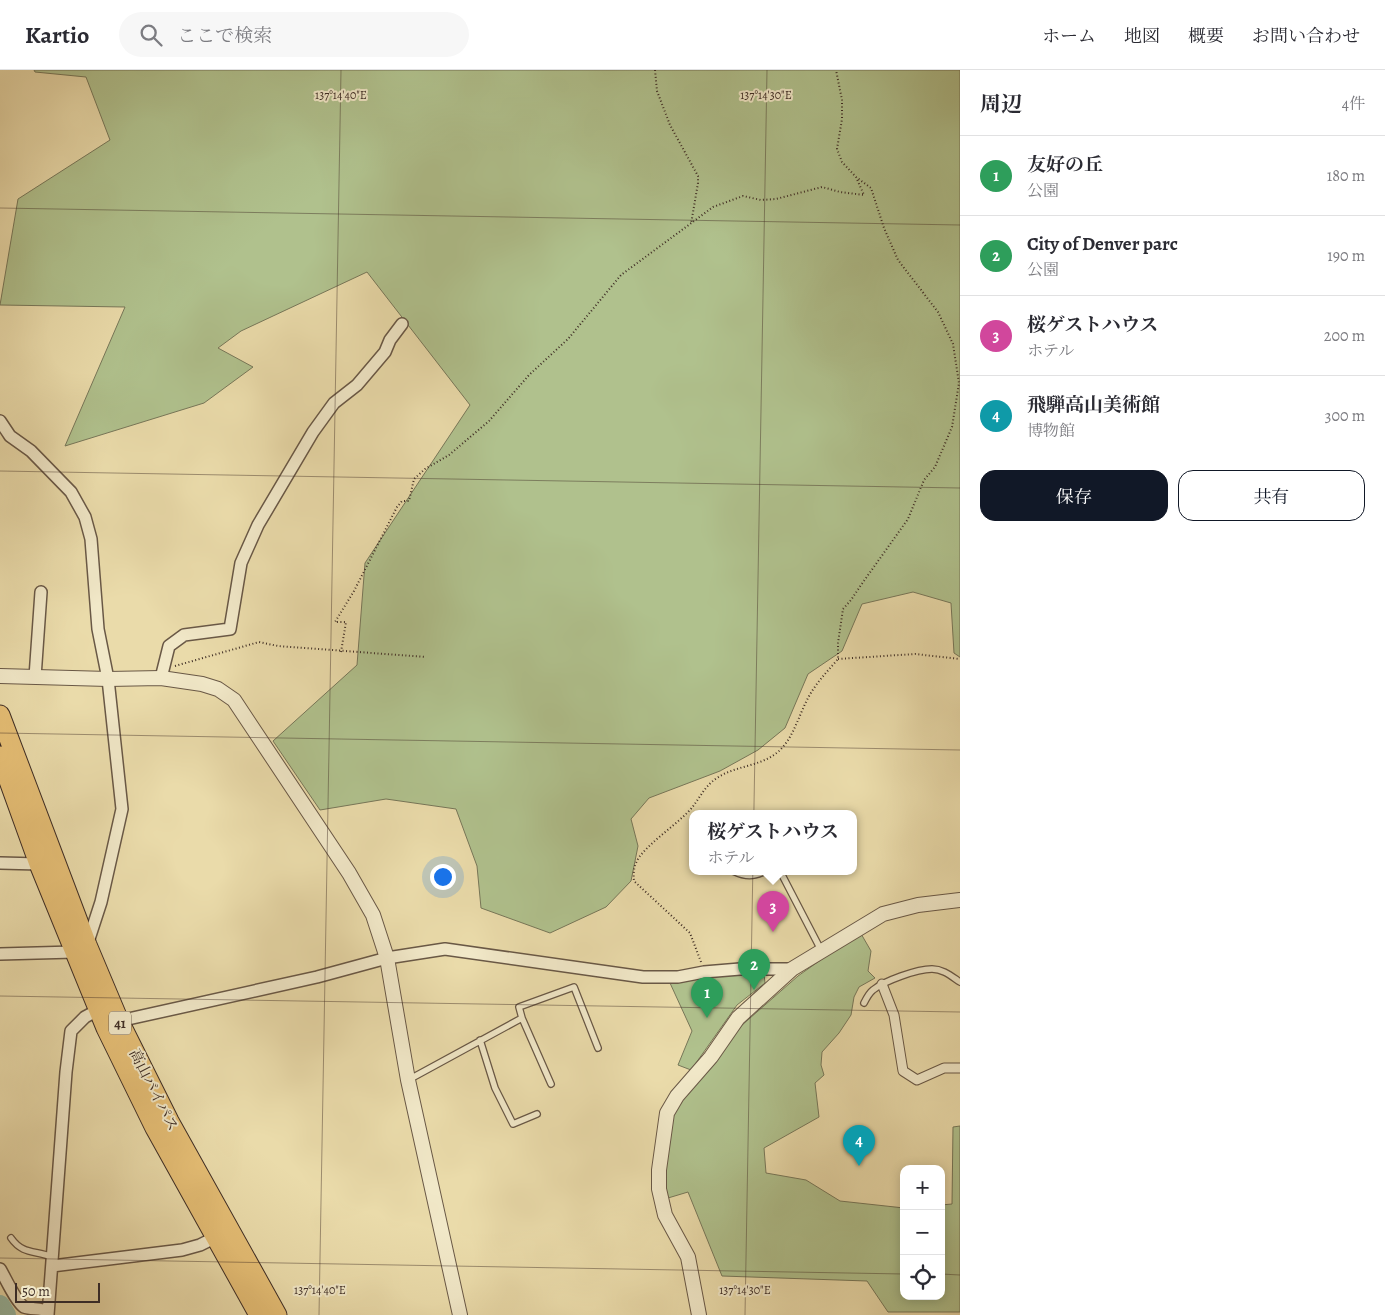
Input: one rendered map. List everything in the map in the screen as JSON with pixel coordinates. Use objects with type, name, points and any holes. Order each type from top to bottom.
[{"type":"highway","name":"高山バイパス","points":[[0,715],[80,948],[98,1010],[156,1128],[259,1315]]},
{"type":"highway","name":"高山バイパス","points":[[0,756],[39,864],[80,948],[169,1121],[276,1315]]},
{"type":"street","points":[[162,674],[169,646],[184,635],[230,629],[241,563],[258,524],[313,432],[334,402],[357,385],[385,352],[390,340],[402,324]]},
{"type":"street","points":[[0,421],[5,437],[31,451],[71,492],[85,517],[91,539],[98,629],[108,679],[122,809],[101,902],[80,948],[0,954]]},
{"type":"street","points":[[35,677],[41,592]]},
{"type":"street","points":[[0,676],[108,679],[162,674],[218,689],[234,700],[348,872],[373,915],[388,958],[408,1080],[460,1315]]},
{"type":"street","points":[[0,863],[39,864]]},
{"type":"street","points":[[698,1315],[688,1257],[665,1216],[659,1188],[659,1170],[667,1113],[677,1096],[711,1057],[738,1018],[792,970],[883,914],[918,905],[960,900]]},
{"type":"street","points":[[119,1021],[317,977],[388,958],[444,949],[643,977],[678,977],[704,972],[740,969],[792,970]]},
{"type":"street","points":[[882,984],[894,1015],[903,1070],[917,1080],[944,1068],[960,1068]]},
{"type":"street","points":[[0,1269],[19,1301],[25,1307],[40,1309],[48,1314],[66,1072],[71,1032],[85,1017],[98,1010]]},
{"type":"street","points":[[52,1261],[182,1250],[200,1246],[216,1237]]},
{"type":"lane","points":[[743,875],[758,875]]},
{"type":"lane","points":[[782,875],[822,952]]},
{"type":"lane","points":[[864,1003],[871,991],[882,984],[916,972],[932,969],[948,973],[960,982]]},
{"type":"lane","points":[[551,1084],[519,1007],[574,987],[598,1048]]},
{"type":"lane","points":[[408,1080],[522,1018]]},
{"type":"lane","points":[[480,1040],[495,1088],[513,1124],[537,1114]]},
{"type":"lane","points":[[11,1238],[16,1246],[21,1249],[44,1253],[52,1261]]},
{"type":"path","points":[[655,70],[658,91],[670,125],[698,176],[691,224]]},
{"type":"path","points":[[691,810],[704,789],[716,778],[731,770],[769,759],[780,751],[790,739],[816,683],[838,659],[838,643],[843,609],[852,600],[861,584],[908,519],[924,480],[934,467],[952,427],[959,383],[953,344],[938,312],[898,260],[884,228],[871,188],[856,177],[842,162],[837,149],[842,119],[842,100],[836,70]]},
{"type":"path","points":[[341,652],[346,622],[334,622],[354,591],[397,507],[402,501],[409,501],[414,479],[425,468],[449,455],[489,422],[530,375],[568,339],[621,275],[713,207],[743,196],[760,200],[776,199],[822,187],[840,192],[864,194],[856,177]]},
{"type":"path","points":[[162,674],[259,642],[278,646],[341,652],[426,657]]},
{"type":"path","points":[[838,659],[916,654],[960,659]]},
{"type":"path","points":[[689,812],[640,857],[633,869],[634,881],[690,932],[704,972]]},
{"type":"green space","points":[[34,70],[960,70],[960,657],[954,653],[951,603],[913,592],[862,604],[842,651],[808,674],[785,728],[758,750],[720,771],[649,798],[631,819],[638,846],[631,881],[606,907],[550,933],[481,908],[477,866],[456,809],[386,799],[320,810],[273,741],[357,665],[365,563],[470,405],[367,272],[241,331],[218,348],[253,367],[204,403],[65,446],[125,307],[0,305],[18,199],[110,140],[86,77],[35,72]]},
{"type":"green space","points":[[860,932],[871,951],[868,971],[875,978],[859,987],[854,997],[851,1015],[839,1033],[822,1052],[821,1065],[824,1075],[815,1083],[819,1117],[764,1148],[766,1173],[806,1180],[840,1201],[900,1208],[900,1300],[945,1300],[945,1205],[952,1204],[953,1127],[960,1126],[960,1312],[888,1312],[867,1281],[722,1276],[688,1192],[668,1198],[663,1173],[673,1115],[679,1103],[741,1026],[798,976]]},
{"type":"green space","points":[[764,974],[765,983],[737,1005],[691,1070],[678,1065],[692,1031],[670,983],[708,976]]},
{"type":"waterway","points":[[0,1305],[6,1315]]},
{"type":"place","name":"桜ゲストハウス","points":[[773,932]]},
{"type":"place","name":"City of Denver parc","points":[[754,990]]},
{"type":"place","name":"友好の丘","points":[[707,1018]]},
{"type":"place","name":"飛騨高山美術館","points":[[859,1166]]}]
